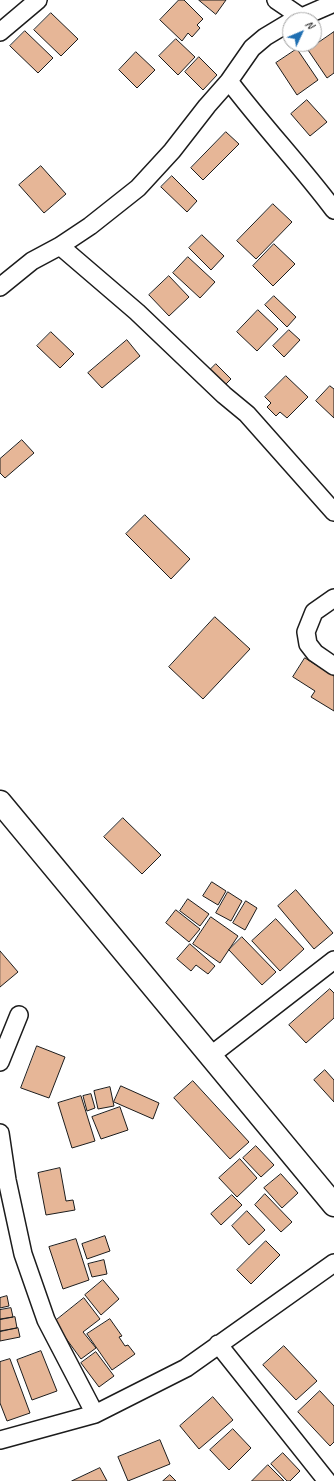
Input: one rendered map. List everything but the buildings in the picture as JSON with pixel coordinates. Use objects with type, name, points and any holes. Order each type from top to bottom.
[{"type":"main road","points":[[0,802],[334,1205]]},
{"type":"street","points":[[0,32],[38,0]]},
{"type":"street","points":[[276,0],[287,12]]},
{"type":"street","points":[[313,12],[334,3]]},
{"type":"street","points":[[0,287],[32,261],[60,246],[90,226],[138,188],[172,151],[207,106],[229,82],[252,48],[266,37],[282,28]]},
{"type":"street","points":[[229,82],[312,181],[334,210]]},
{"type":"street","points":[[60,246],[137,312],[224,395],[247,414],[334,512]]},
{"type":"street","points":[[334,598],[314,612],[306,632],[308,644],[315,653],[334,666]]},
{"type":"street","points":[[210,1056],[334,960]]},
{"type":"street","points":[[0,1062],[19,1015]]},
{"type":"street","points":[[0,1133],[7,1180],[23,1254],[46,1320],[95,1414]]},
{"type":"street","points":[[0,1440],[95,1414],[186,1368],[334,1263]]},
{"type":"street","points":[[218,1344],[326,1481]]}]
